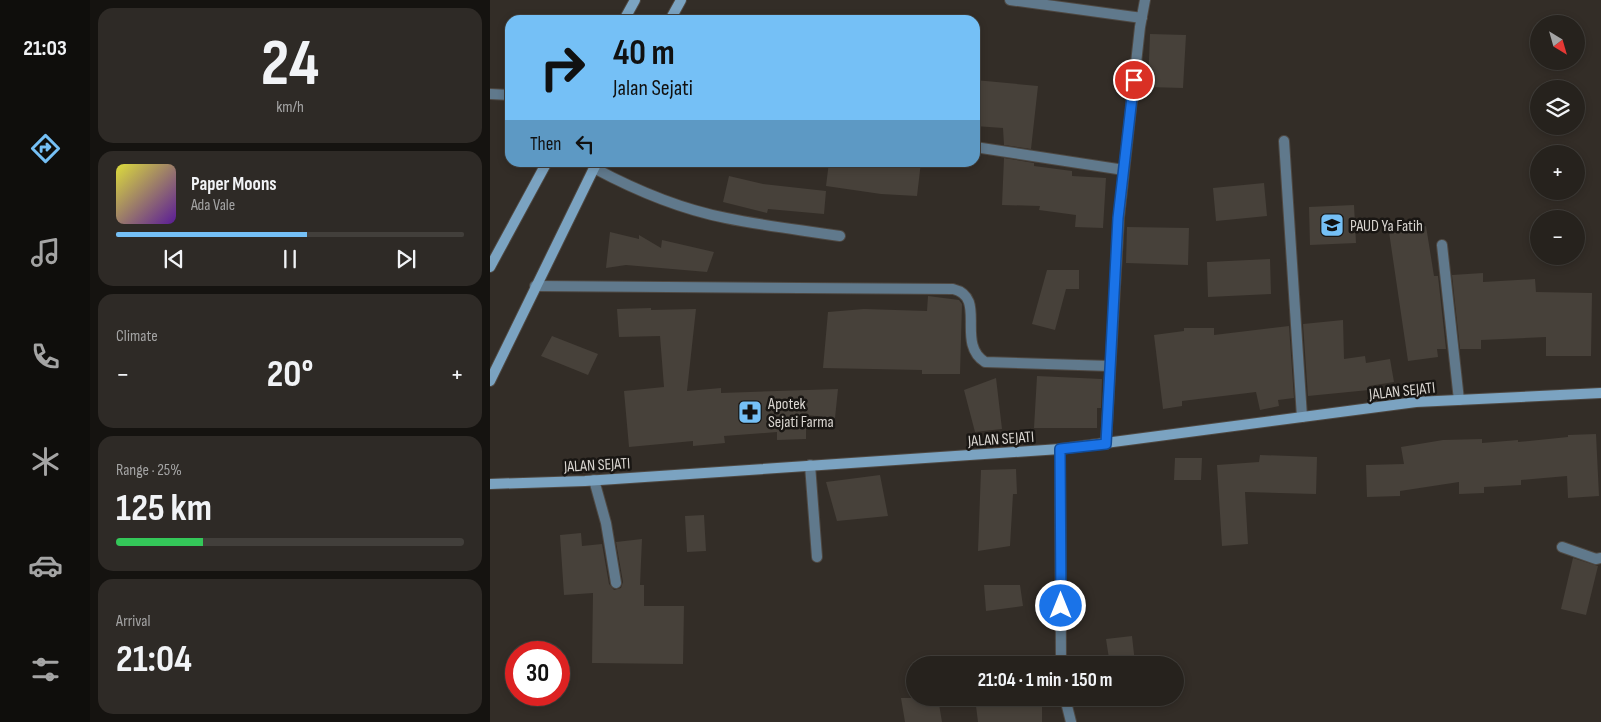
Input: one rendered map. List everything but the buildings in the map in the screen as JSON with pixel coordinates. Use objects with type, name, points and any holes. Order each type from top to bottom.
[{"type":"main road","points":[[627,15],[635,0]]},
{"type":"main road","points":[[672,15],[680,0]]},
{"type":"main road","points":[[490,267],[544,167]]},
{"type":"main road","points":[[490,381],[594,167]]},
{"type":"main road","name":"JALAN SEJATI","points":[[490,484],[594,480],[1060,449],[1416,402],[1601,393]]},
{"type":"street","points":[[1010,0],[1142,18]]},
{"type":"street","points":[[1106,444],[1118,218],[1145,0]]},
{"type":"street","points":[[490,94],[505,95]]},
{"type":"street","points":[[1284,141],[1302,418]]},
{"type":"street","points":[[980,148],[1124,170]]},
{"type":"street","points":[[599,167],[648,194],[694,210],[725,218],[840,236]]},
{"type":"street","points":[[1442,245],[1459,400]]},
{"type":"street","points":[[535,286],[953,289],[962,291],[969,299],[971,344],[973,352],[984,362],[990,364],[1110,366]]},
{"type":"street","points":[[1060,449],[1061,656]]},
{"type":"street","points":[[810,465],[818,557]]},
{"type":"street","points":[[594,480],[606,524],[616,583]]},
{"type":"street","points":[[1562,547],[1596,559],[1601,558]]},
{"type":"street","points":[[1067,706],[1071,722]]},
{"type":"place","name":"PAUD Ya Fatih","points":[[1332,225]]},
{"type":"place","name":"Apotek Sejati Farma","points":[[750,412]]},
{"type":"route","points":[[1061,606],[1060,449],[1106,444],[1118,218],[1134,80]]}]
